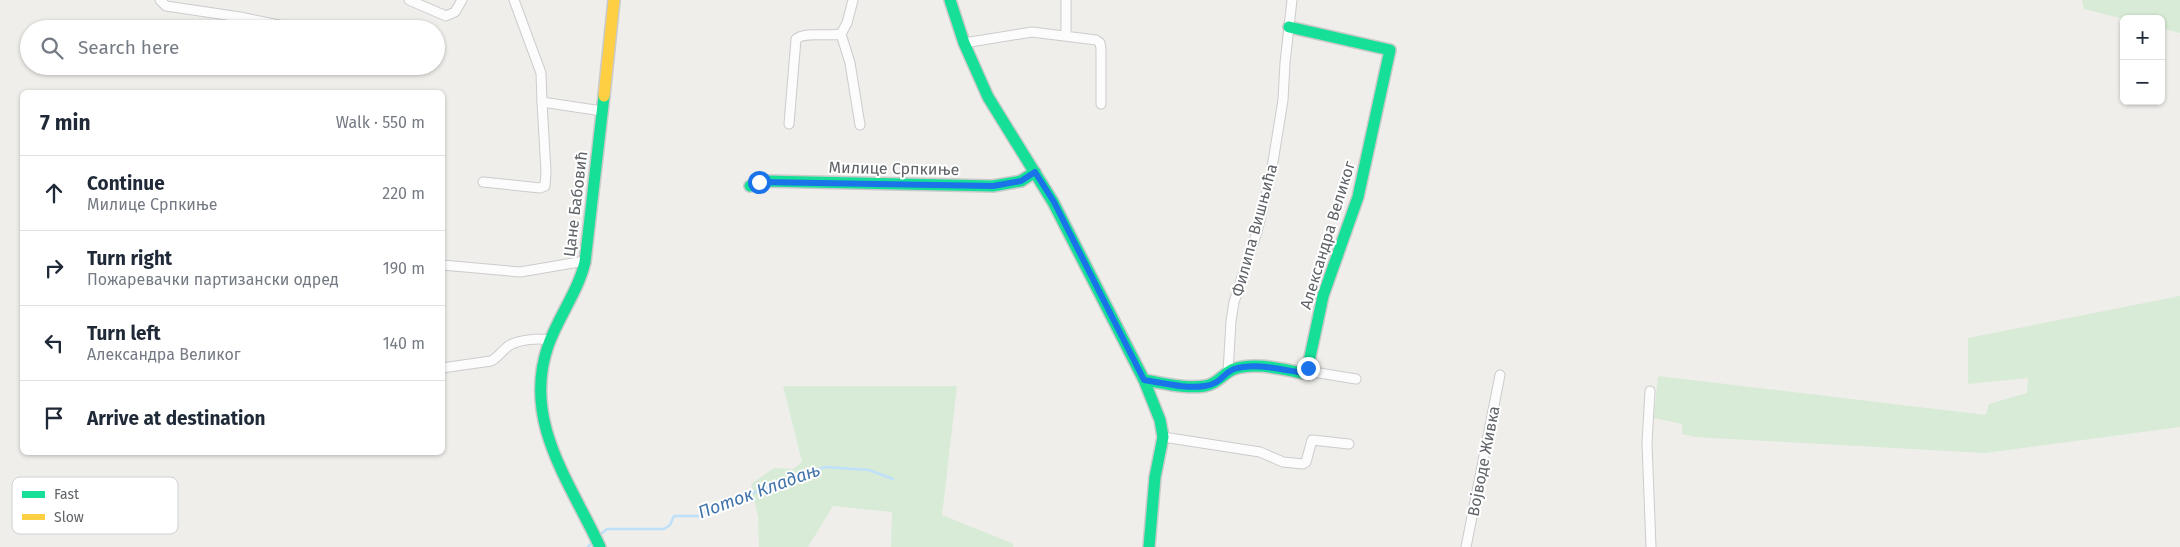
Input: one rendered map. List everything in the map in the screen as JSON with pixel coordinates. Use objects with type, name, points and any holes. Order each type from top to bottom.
[{"type":"street","points":[[160,0],[166,6],[254,20]]},
{"type":"street","points":[[409,0],[446,16],[454,12],[462,0]]},
{"type":"street","points":[[482,182],[540,188],[545,186],[546,172],[540,73],[514,0]]},
{"type":"street","name":"Цане Бабовић","points":[[599,545],[556,460],[541,414],[542,369],[550,341],[582,273],[585,262],[614,0]]},
{"type":"street","points":[[853,0],[847,23],[841,34],[850,63],[860,125]]},
{"type":"street","points":[[950,0],[964,43],[988,97],[1054,202],[1144,380],[1160,420],[1163,437],[1155,477],[1149,547]]},
{"type":"street","points":[[1066,0],[1066,36]]},
{"type":"street","name":"Филипа Вишњића","points":[[1228,372],[1234,302],[1257,232],[1271,174],[1283,100],[1292,0]]},
{"type":"street","name":"Александра Великог","points":[[1289,27],[1390,50],[1358,197],[1323,296],[1307,371]]},
{"type":"street","points":[[964,43],[1032,32],[1096,40],[1100,43],[1100,104]]},
{"type":"street","points":[[789,124],[796,39],[802,35],[827,36],[841,34]]},
{"type":"street","points":[[542,102],[602,111]]},
{"type":"street","name":"Милице Српкиње","points":[[750,186],[764,181],[993,186],[1021,181],[1035,172]]},
{"type":"street","points":[[445,265],[520,272],[585,262]]},
{"type":"street","points":[[445,368],[491,361],[497,358],[509,346],[520,342],[544,339],[550,341]]},
{"type":"street","points":[[1144,380],[1186,386],[1205,386],[1220,381],[1228,372],[1236,368],[1258,366],[1356,379]]},
{"type":"street","name":"Војводе Живка","points":[[1466,547],[1500,375]]},
{"type":"street","points":[[1650,391],[1647,443],[1650,547]]},
{"type":"street","points":[[1163,437],[1260,452],[1283,462],[1303,464],[1306,462],[1312,440],[1349,444]]},
{"type":"green space","points":[[2082,0],[2180,0],[2180,33],[2165,29],[2165,15],[2120,15],[2120,18],[2084,9]]},
{"type":"green space","points":[[2180,296],[2180,427],[1985,453],[1695,437],[1682,434],[1682,424],[1654,418],[1658,376],[1986,415],[1989,404],[2027,393],[2028,378],[1968,384],[1968,338]]},
{"type":"green space","points":[[783,386],[957,386],[942,515],[1014,544],[1013,547],[891,547],[892,512],[833,506],[808,547],[759,547],[758,517],[751,484],[774,468],[793,469],[802,462]]},
{"type":"waterway","name":"Поток Кладањ","points":[[601,534],[607,529],[664,529],[670,525],[674,516],[699,516],[727,499],[745,496],[798,475],[826,467],[869,470],[893,479]]},
{"type":"waterway","name":"Поток Кладањ","points":[[588,547],[592,543]]},
{"type":"traffic: fast","points":[[950,0],[964,43],[988,97],[1053,202],[1144,380],[1160,420],[1163,437],[1155,477],[1149,547]]},
{"type":"traffic: fast","points":[[1144,380],[1197,387],[1210,385],[1230,371],[1242,367],[1268,367],[1303,373],[1307,371],[1323,296],[1358,197],[1390,50],[1289,27]]},
{"type":"traffic: fast","points":[[600,547],[553,450],[545,425],[541,400],[542,374],[548,346],[578,284],[585,262],[604,96]]},
{"type":"traffic: fast","points":[[750,186],[764,181],[993,186],[1021,181],[1035,172]]},
{"type":"traffic: slow","points":[[604,96],[614,0]]},
{"type":"route","points":[[759,182],[993,186],[1021,181],[1035,172],[1054,202],[1144,380],[1186,386],[1205,386],[1220,381],[1228,372],[1236,368],[1258,366],[1304,373],[1308,368]]}]
